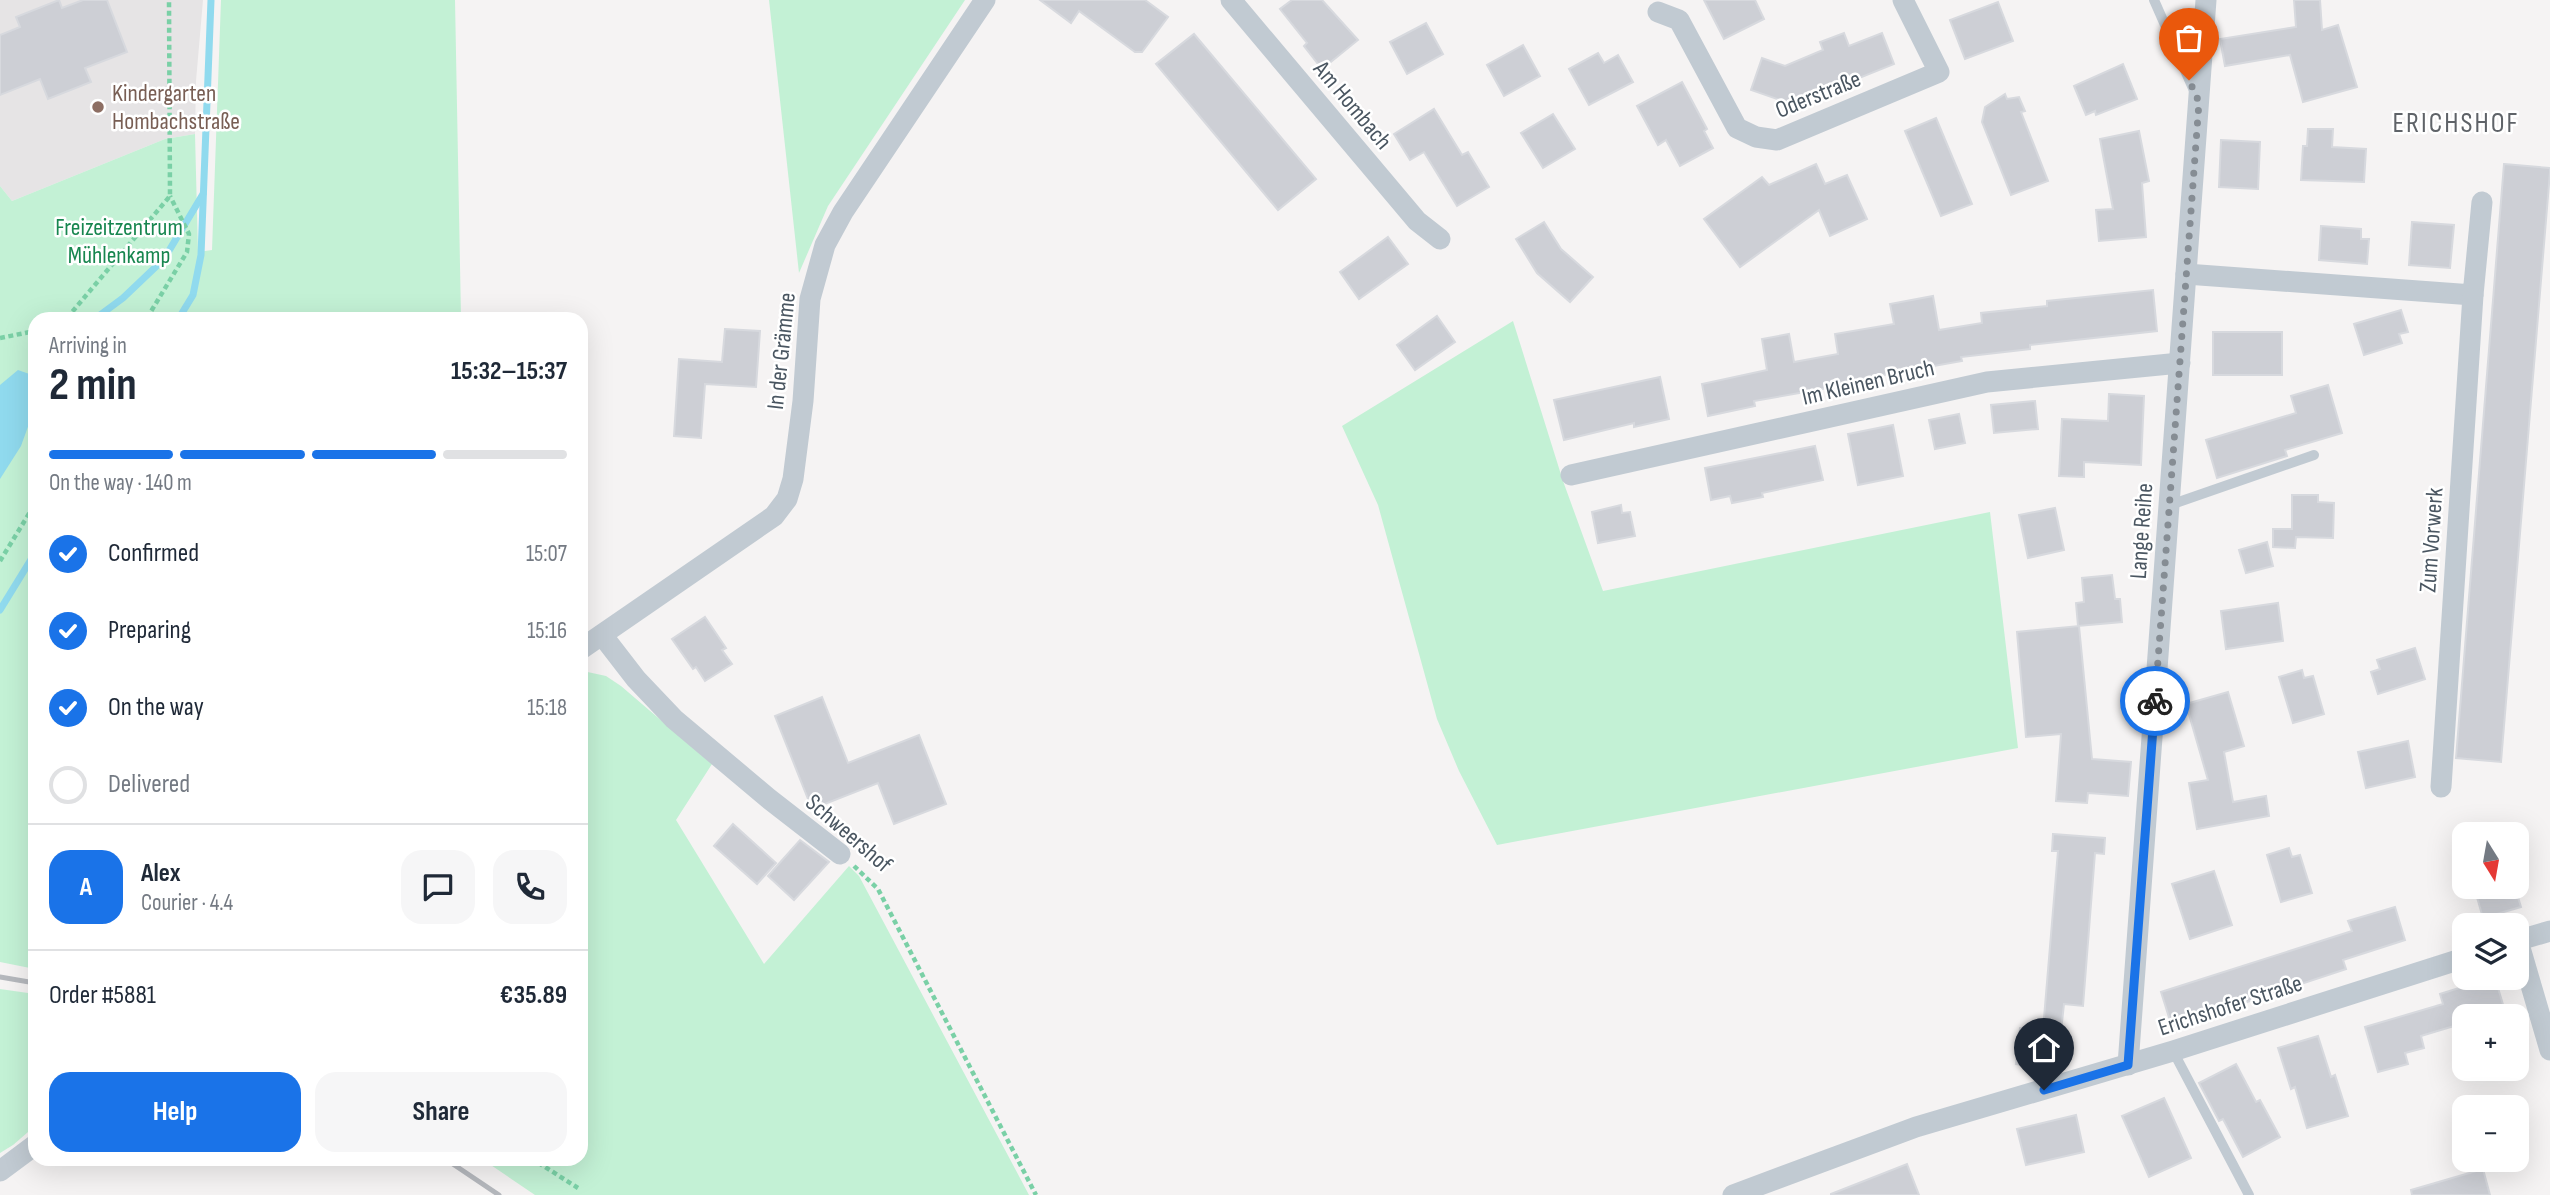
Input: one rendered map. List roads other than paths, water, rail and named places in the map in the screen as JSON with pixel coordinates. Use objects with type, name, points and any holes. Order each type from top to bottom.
[{"type":"street","name":"In der Grämme","points":[[588,644],[774,516],[787,499],[793,479],[803,401],[810,299],[825,245],[843,212],[985,0]]},
{"type":"street","name":"Am Hombach","points":[[1231,0],[1417,221],[1440,239]]},
{"type":"street","name":"Oderstraße","points":[[1658,12],[1679,20],[1737,128],[1756,138],[1777,140],[1939,72],[1903,0]]},
{"type":"street","name":"Lange Reihe","points":[[2128,1065],[2206,0]]},
{"type":"street","name":"Zum Vorwerk","points":[[2441,787],[2473,295],[2482,202]]},
{"type":"street","points":[[2186,274],[2473,295]]},
{"type":"street","name":"Im Kleinen Bruch","points":[[1572,475],[1987,382],[2180,363]]},
{"type":"street","name":"Schweershof","points":[[602,635],[636,680],[674,719],[840,854]]},
{"type":"street","points":[[2529,937],[2550,931]]},
{"type":"street","name":"Erichshofer Straße","points":[[1733,1195],[1916,1128],[2128,1065],[2452,962]]},
{"type":"street","points":[[2529,981],[2550,1050]]},
{"type":"street","points":[[0,1171],[28,1150]]},
{"type":"lane","points":[[2154,0],[2199,102]]},
{"type":"lane","points":[[2169,505],[2314,455]]},
{"type":"lane","points":[[2173,1051],[2249,1195]]},
{"type":"water","points":[[18,370],[28,374],[28,427],[21,446],[0,479],[0,385]]},
{"type":"waterway","points":[[183,312],[193,295],[201,255],[211,0]]},
{"type":"waterway","points":[[104,312],[164,259],[203,194]]},
{"type":"waterway","points":[[0,610],[28,564]]},
{"type":"railway","points":[[0,977],[28,982]]},
{"type":"railway","points":[[456,1166],[499,1195]]},
{"type":"place","name":"Kindergarten Hombachstraße","points":[[98,107]]},
{"type":"district","name":"ERICHSHOF","points":[[2456,122]]},
{"type":"park label","name":"Freizeitzentrum Mühlenkamp","points":[[119,241]]}]
